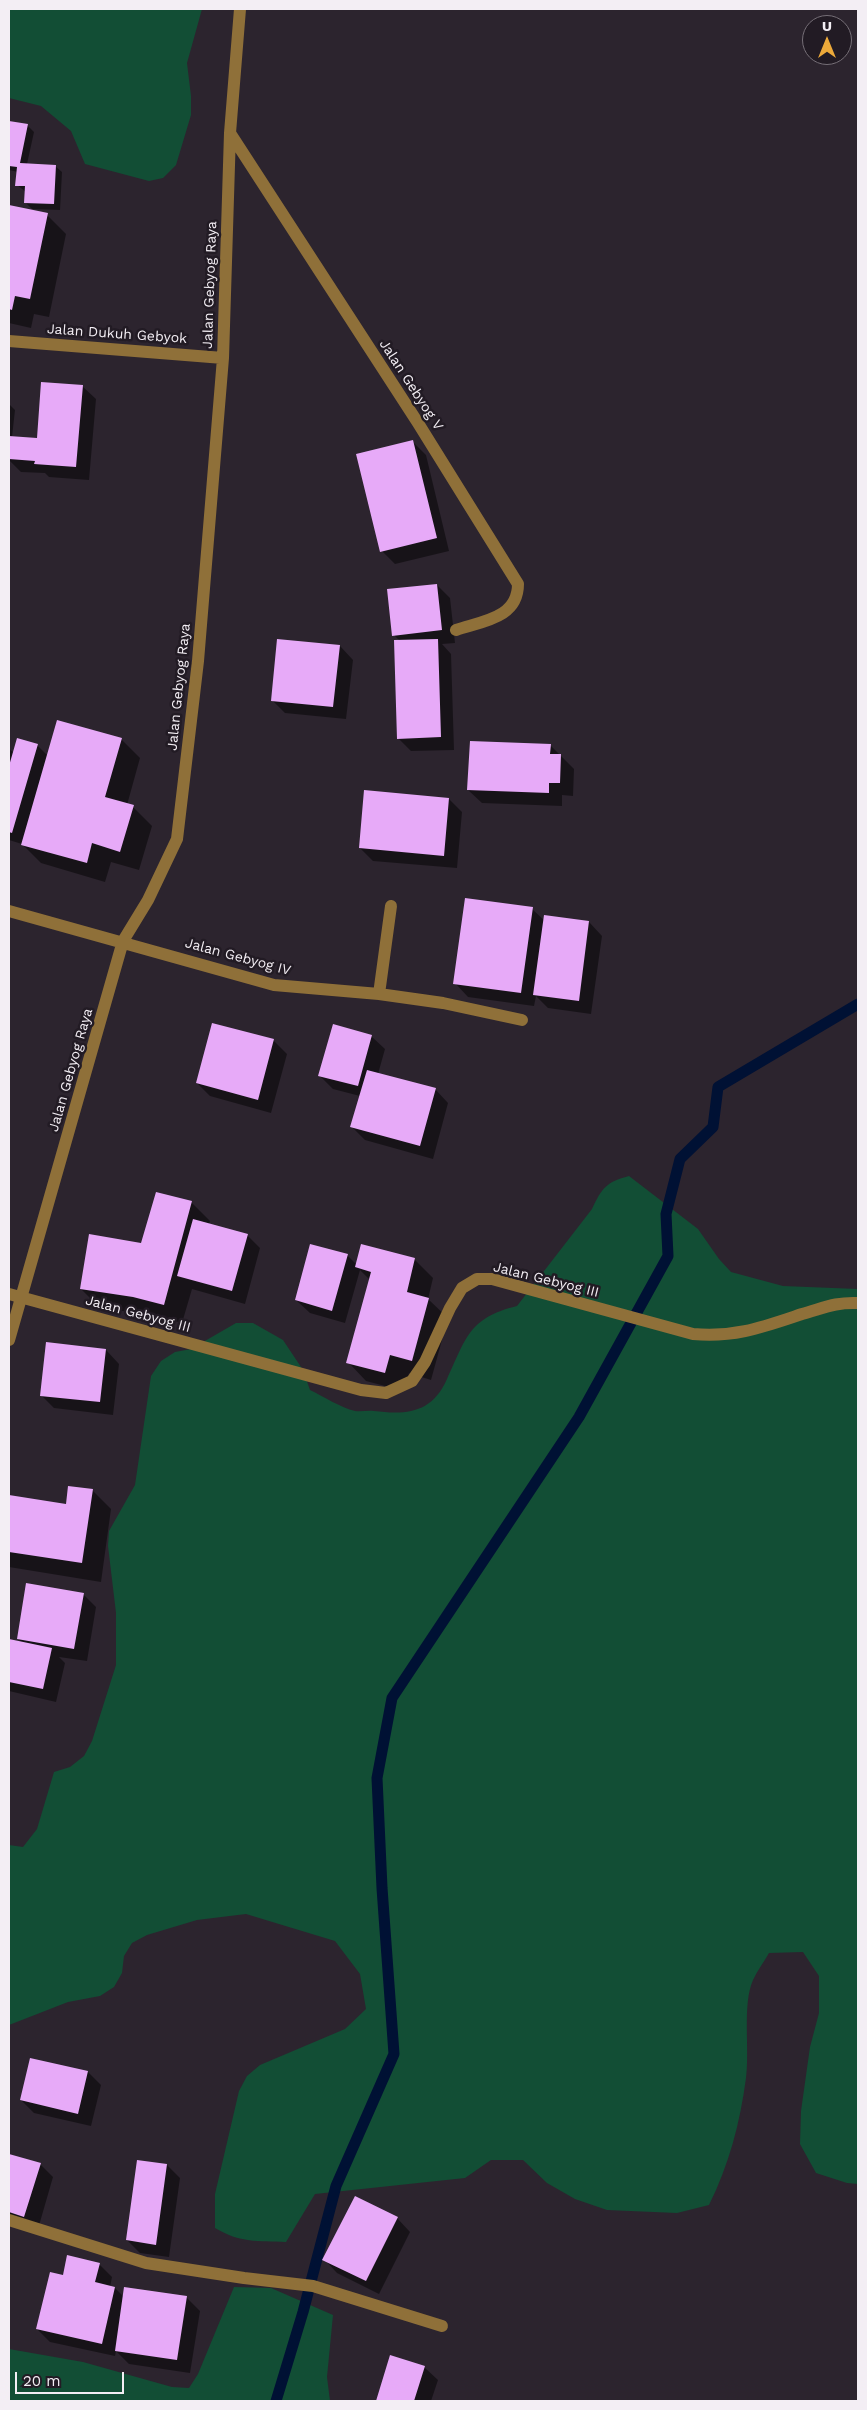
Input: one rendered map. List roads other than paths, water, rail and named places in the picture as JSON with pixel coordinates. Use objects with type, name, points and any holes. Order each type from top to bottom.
[{"type":"street","name":"Jalan Gebyog Raya","points":[[9,1340],[15,1296],[123,941],[148,900],[178,839],[198,661],[223,358],[230,133],[240,9]]},
{"type":"street","name":"Jalan Gebyog V","points":[[230,133],[418,423],[518,584],[518,595],[514,606],[503,614],[456,630]]},
{"type":"street","name":"Jalan Dukuh Gebyok","points":[[9,341],[223,358]]},
{"type":"street","points":[[379,994],[391,906]]},
{"type":"street","points":[[9,911],[123,941]]},
{"type":"street","name":"Jalan Gebyog IV","points":[[123,941],[274,984],[379,994],[443,1003],[522,1020]]},
{"type":"street","name":"Jalan Gebyog III","points":[[15,1296],[361,1390],[386,1393],[412,1381],[425,1362],[450,1308],[462,1288],[477,1279],[492,1279],[693,1334],[718,1337],[746,1332],[839,1302],[858,1303]]},
{"type":"street","points":[[9,2220],[146,2263],[309,2286],[442,2326]]},
{"type":"waterway","points":[[276,2401],[303,2312],[336,2186],[394,2054],[382,1888],[377,1778],[392,1698],[579,1417],[668,1256],[666,1214],[680,1159],[713,1127],[718,1087],[858,1004]]}]
